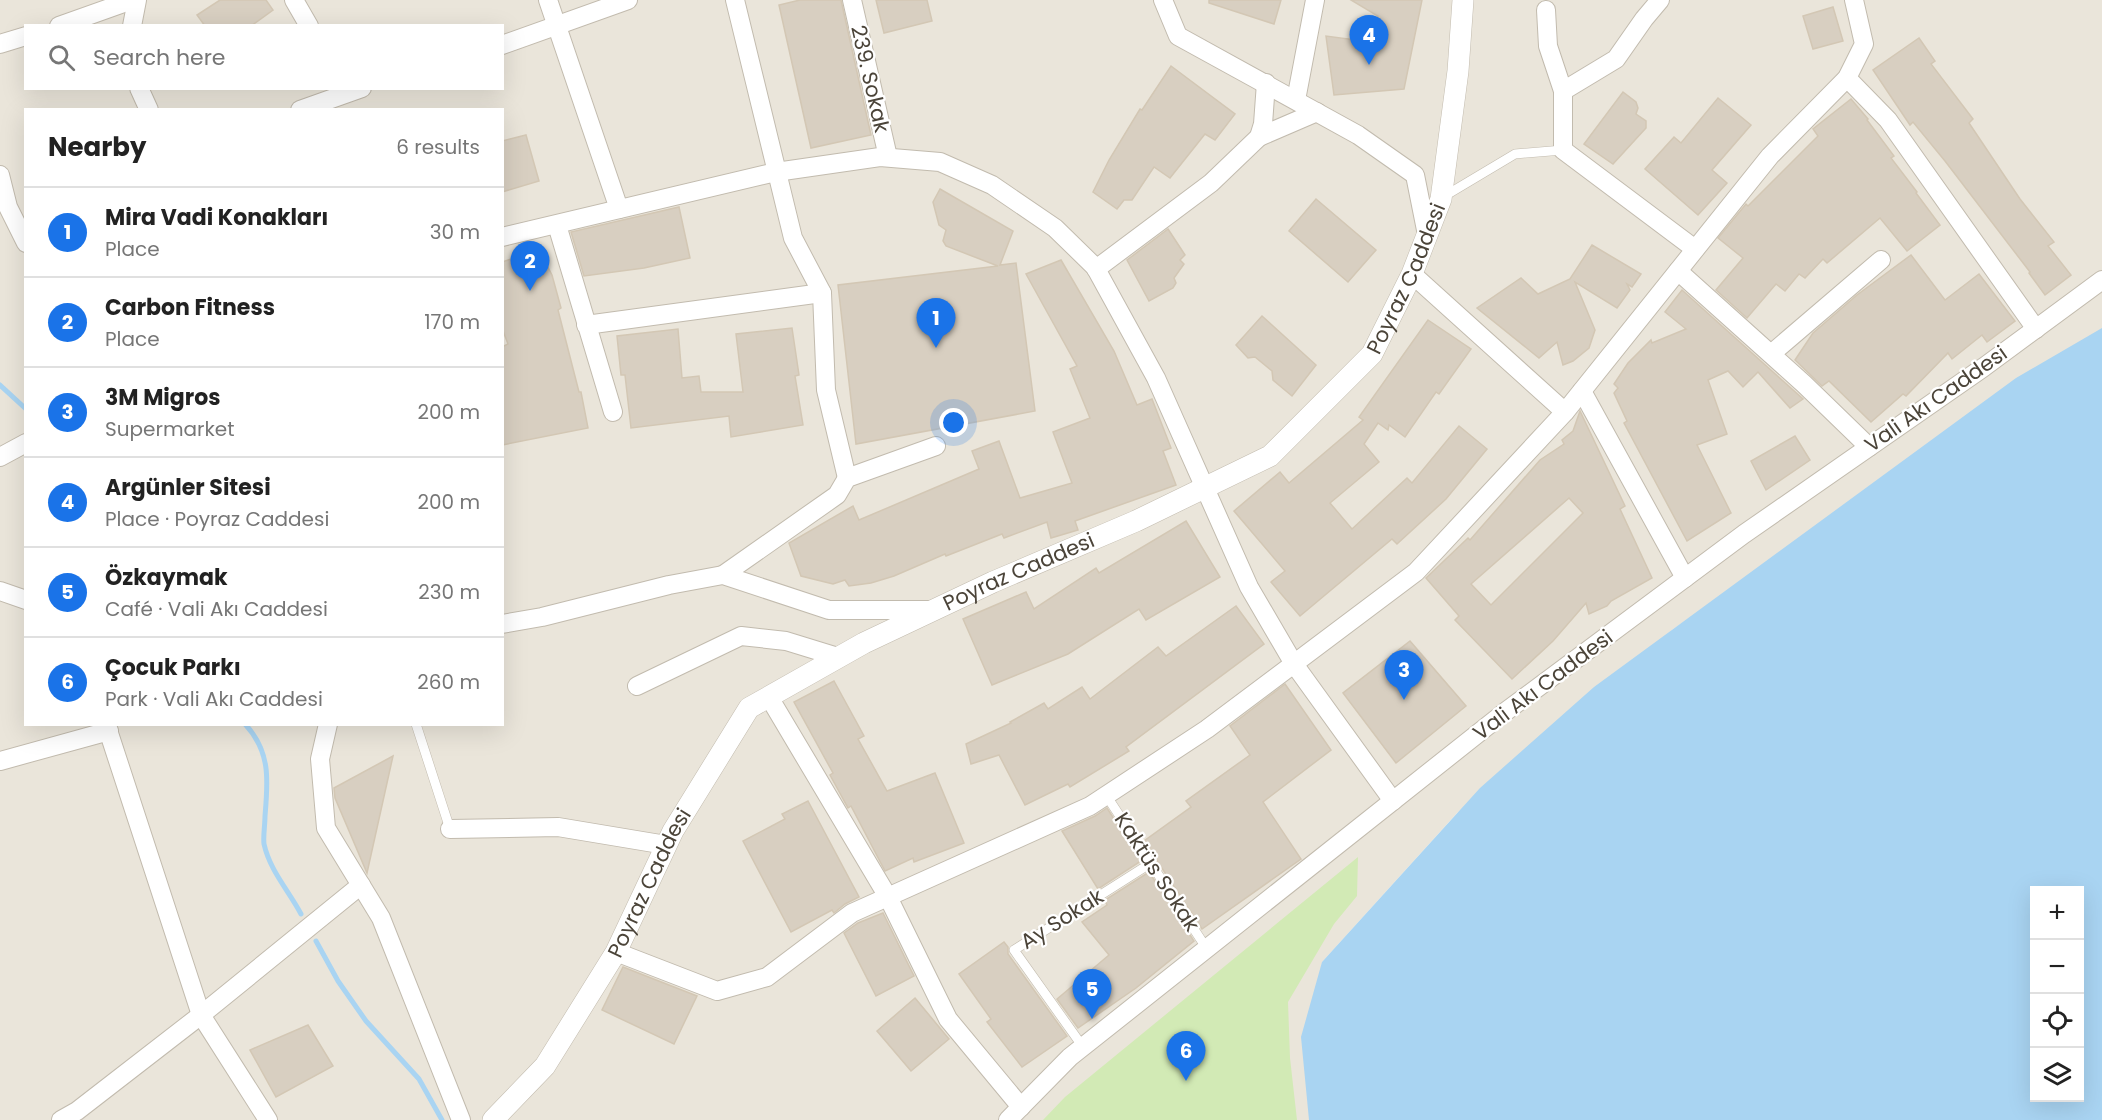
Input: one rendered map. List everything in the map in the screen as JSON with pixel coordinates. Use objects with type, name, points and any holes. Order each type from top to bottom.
[{"type":"street","points":[[65,24],[132,0]]},
{"type":"street","points":[[132,24],[137,0]]},
{"type":"street","points":[[294,0],[308,24]]},
{"type":"street","points":[[548,0],[619,208]]},
{"type":"street","points":[[504,44],[628,0]]},
{"type":"street","points":[[735,0],[793,238],[822,293],[826,390],[847,478]]},
{"type":"street","name":"239. Sokak","points":[[852,0],[888,157]]},
{"type":"street","points":[[1163,0],[1178,36],[1358,135],[1415,175],[1427,235]]},
{"type":"street","points":[[1296,100],[1315,0]]},
{"type":"street","name":"Poyraz Caddesi","points":[[494,1120],[545,1066],[616,952],[666,845],[749,708],[864,643],[993,582],[1136,521],[1270,456],[1372,354],[1412,274],[1441,199],[1458,71],[1463,0]]},
{"type":"street","points":[[1563,91],[1616,59],[1660,0]]},
{"type":"street","points":[[616,952],[717,991],[767,977],[852,913],[1090,806],[1207,729],[1416,572],[1582,391],[1770,156],[1847,78],[1864,44],[1854,0]]},
{"type":"street","points":[[1546,10],[1548,46],[1563,91],[1563,150],[1695,249]]},
{"type":"street","points":[[0,44],[24,37]]},
{"type":"street","points":[[1847,78],[1888,120],[2036,329]]},
{"type":"street","points":[[1259,136],[1263,124],[1266,84]]},
{"type":"street","points":[[140,90],[148,108]]},
{"type":"street","points":[[306,108],[357,90]]},
{"type":"street","points":[[1096,269],[1211,183],[1259,136],[1317,112]]},
{"type":"street","points":[[504,237],[776,172],[880,157],[940,162],[992,185],[1055,228],[1096,269],[1156,378],[1249,587],[1294,664],[1394,801]]},
{"type":"street","points":[[0,175],[8,207],[24,239]]},
{"type":"street","points":[[557,225],[613,412]]},
{"type":"street","points":[[1771,354],[1881,260]]},
{"type":"street","points":[[1678,271],[1771,354],[1869,447]]},
{"type":"street","points":[[1412,274],[1564,412]]},
{"type":"street","name":"Vali Akı Caddesi","points":[[1014,1114],[1083,1047],[1505,712],[1744,534],[2102,280]]},
{"type":"street","points":[[586,325],[822,293]]},
{"type":"street","points":[[1582,391],[1684,578]]},
{"type":"street","points":[[0,457],[24,444]]},
{"type":"street","points":[[504,624],[542,617],[669,585],[723,575],[837,495],[847,478],[936,446]]},
{"type":"street","points":[[723,575],[829,610],[933,610]]},
{"type":"street","points":[[0,591],[24,599]]},
{"type":"street","points":[[637,686],[741,636],[786,641],[838,657]]},
{"type":"street","points":[[769,697],[888,897],[948,1019],[1014,1114]]},
{"type":"street","points":[[328,726],[321,759],[326,828],[381,918],[460,1120]]},
{"type":"street","points":[[0,761],[108,728],[201,1015],[268,1120]]},
{"type":"street","points":[[450,829],[558,827],[666,845]]},
{"type":"street","points":[[61,1120],[77,1111],[201,1015],[361,885]]},
{"type":"lane","points":[[1441,199],[1515,154],[1563,150]]},
{"type":"lane","points":[[417,726],[450,829]]},
{"type":"lane","name":"Kaktüs Sokak","points":[[1106,795],[1207,948]]},
{"type":"lane","name":"Ay Sokak","points":[[1083,1047],[1014,950],[1151,863]]},
{"type":"shaded area","points":[[0,0],[2102,0],[2102,340],[1673,629],[1457,813],[1322,962],[1315,1120],[0,1120]]},
{"type":"green space","points":[[1358,857],[1357,896],[1334,924],[1288,1002],[1290,1058],[1297,1120],[1043,1120],[1065,1097]]},
{"type":"water","points":[[2102,328],[2102,1120],[1309,1120],[1301,1037],[1322,962],[1480,788],[1594,687],[2016,378]]},
{"type":"building","points":[[220,0],[266,0],[273,10],[254,24],[204,24],[197,15]]},
{"type":"building","points":[[800,0],[841,0],[871,135],[811,148],[779,5]]},
{"type":"building","points":[[876,0],[927,0],[932,21],[884,33]]},
{"type":"building","points":[[1209,0],[1281,0],[1274,24],[1209,3]]},
{"type":"building","points":[[1351,0],[1422,0],[1404,89],[1334,95],[1326,36],[1371,42],[1378,16]]},
{"type":"building","points":[[1833,7],[1843,41],[1813,49],[1803,16]]},
{"type":"building","points":[[1919,38],[1935,61],[1931,64],[1973,119],[1969,123],[2020,199],[2054,242],[2048,246],[2071,275],[2045,295],[1945,161],[1913,122],[1910,125],[1873,70]]},
{"type":"building","points":[[1171,66],[1235,114],[1215,140],[1205,134],[1170,178],[1154,167],[1132,200],[1124,200],[1117,209],[1093,192],[1109,160],[1140,109],[1142,110]]},
{"type":"building","points":[[1623,92],[1636,102],[1638,108],[1636,114],[1646,121],[1646,128],[1613,164],[1584,144]]},
{"type":"building","points":[[1718,98],[1751,125],[1712,170],[1727,183],[1698,215],[1645,169],[1674,137],[1681,143]]},
{"type":"building","points":[[1851,99],[1868,119],[1894,156],[1891,158],[1940,225],[1907,251],[1880,218],[1827,263],[1823,259],[1805,278],[1799,274],[1785,291],[1776,284],[1747,318],[1716,290],[1743,258],[1718,238],[1746,204],[1748,206],[1818,136],[1813,129]]},
{"type":"building","points":[[526,135],[539,181],[504,191],[504,140]]},
{"type":"building","points":[[940,189],[1013,231],[1000,265],[1016,263],[1035,411],[856,444],[838,285],[998,266],[946,246],[943,241],[946,230],[939,225],[933,202]]},
{"type":"building","points":[[1316,199],[1376,250],[1348,282],[1289,231]]},
{"type":"building","points":[[679,207],[690,258],[644,268],[584,276],[571,232]]},
{"type":"building","points":[[1168,229],[1185,255],[1180,260],[1184,264],[1174,278],[1176,283],[1173,288],[1149,301],[1127,260]]},
{"type":"building","points":[[1592,245],[1641,274],[1632,287],[1627,284],[1630,290],[1617,308],[1575,282],[1595,330],[1589,348],[1573,361],[1563,365],[1557,342],[1539,358],[1477,308],[1521,278],[1538,294],[1570,279]]},
{"type":"building","points":[[539,250],[552,275],[561,308],[558,310],[579,392],[581,392],[588,428],[504,445],[504,346],[508,344],[504,333],[504,261]]},
{"type":"building","points":[[1911,255],[1945,300],[1979,274],[2015,321],[1987,342],[1982,335],[1952,359],[1948,353],[1906,396],[1903,394],[1871,422],[1829,381],[1822,386],[1795,360],[1813,333],[1857,295]]},
{"type":"building","points":[[1061,260],[1114,351],[1137,405],[1152,399],[1171,448],[1163,451],[1176,485],[1075,521],[1078,530],[1051,538],[1047,522],[1004,538],[1002,534],[871,583],[849,586],[845,580],[833,584],[801,576],[789,543],[853,506],[859,520],[979,469],[972,451],[999,441],[1020,498],[1072,483],[1053,432],[1090,418],[1070,369],[1077,366],[1026,274]]},
{"type":"building","points":[[1682,290],[1803,399],[1790,408],[1758,372],[1743,387],[1728,371],[1708,380],[1727,434],[1697,445],[1731,513],[1687,541],[1624,423],[1627,421],[1614,393],[1618,388],[1614,384],[1628,363],[1651,340],[1652,343],[1686,329],[1665,312]]},
{"type":"building","points":[[1262,316],[1316,365],[1292,396],[1273,380],[1272,371],[1255,357],[1248,358],[1236,345]]},
{"type":"building","points":[[1428,320],[1471,349],[1439,394],[1436,392],[1405,437],[1389,425],[1388,430],[1378,423],[1364,444],[1379,462],[1330,503],[1352,529],[1407,478],[1412,483],[1459,426],[1487,449],[1446,499],[1397,544],[1392,539],[1300,616],[1271,582],[1285,571],[1234,511],[1280,472],[1289,483],[1363,420],[1359,417]]},
{"type":"building","points":[[792,328],[799,375],[795,376],[803,425],[731,437],[729,416],[631,428],[625,375],[621,375],[617,336],[678,329],[682,378],[699,376],[701,392],[743,392],[736,334]]},
{"type":"building","points":[[1580,411],[1625,506],[1620,509],[1652,578],[1611,601],[1607,606],[1589,614],[1586,603],[1553,641],[1512,679],[1455,620],[1459,616],[1426,578],[1468,538],[1470,540],[1540,460],[1564,444],[1562,440],[1573,431]],"holes":[[[1569,498],[1583,513],[1491,605],[1471,584]]]},
{"type":"building","points":[[1795,436],[1810,460],[1766,490],[1751,461]]},
{"type":"building","points":[[1186,521],[1220,577],[1146,620],[1139,609],[1068,654],[992,685],[963,619],[1026,592],[1034,609],[1096,568],[1099,573]]},
{"type":"building","points":[[1236,606],[1264,644],[1126,747],[1129,751],[1070,787],[1068,784],[1025,805],[999,755],[971,764],[966,744],[1011,723],[1044,703],[1048,709],[1082,687],[1090,699],[1158,647],[1166,656]]},
{"type":"building","points":[[1410,641],[1466,706],[1396,763],[1343,693]]},
{"type":"building","points":[[834,681],[864,736],[858,739],[887,791],[935,773],[964,843],[914,862],[913,858],[885,871],[851,806],[848,808],[830,775],[833,773],[794,702]]},
{"type":"building","points":[[1285,684],[1331,750],[1263,802],[1301,859],[1202,929],[1144,841],[1191,807],[1186,801],[1250,755],[1230,726]]},
{"type":"building","points":[[393,756],[367,873],[335,798],[334,788]]},
{"type":"building","points":[[808,801],[859,897],[834,913],[832,910],[791,932],[743,841],[785,819],[782,814]]},
{"type":"building","points":[[1107,808],[1141,861],[1098,889],[1062,831]]},
{"type":"building","points":[[1149,872],[1194,941],[1136,988],[1078,1028],[1057,999],[1109,955],[1082,922],[1107,905],[1105,900]]},
{"type":"building","points":[[883,913],[914,976],[876,996],[844,933],[858,923]]},
{"type":"building","points":[[1004,942],[1008,947],[1008,954],[1067,1036],[1022,1067],[987,1022],[991,1019],[959,974]]},
{"type":"building","points":[[623,967],[697,996],[674,1044],[602,1010]]},
{"type":"building","points":[[915,998],[949,1039],[911,1071],[877,1031]]},
{"type":"building","points":[[308,1025],[333,1066],[276,1097],[250,1050]]},
{"type":"waterway","points":[[0,385],[24,407]]},
{"type":"waterway","points":[[246,726],[260,745],[266,767],[264,844],[275,872],[301,914]]},
{"type":"waterway","points":[[316,941],[338,981],[366,1021],[419,1079],[442,1120]]},
{"type":"place","name":"Argünler Sitesi","points":[[1369,65]]},
{"type":"place","name":"Carbon Fitness","points":[[530,291]]},
{"type":"place","name":"Mira Vadi Konakları","points":[[936,348]]},
{"type":"place","name":"3M Migros","points":[[1404,700]]},
{"type":"place","name":"Özkaymak","points":[[1092,1019]]},
{"type":"place","name":"Çocuk Parkı","points":[[1186,1081]]}]
